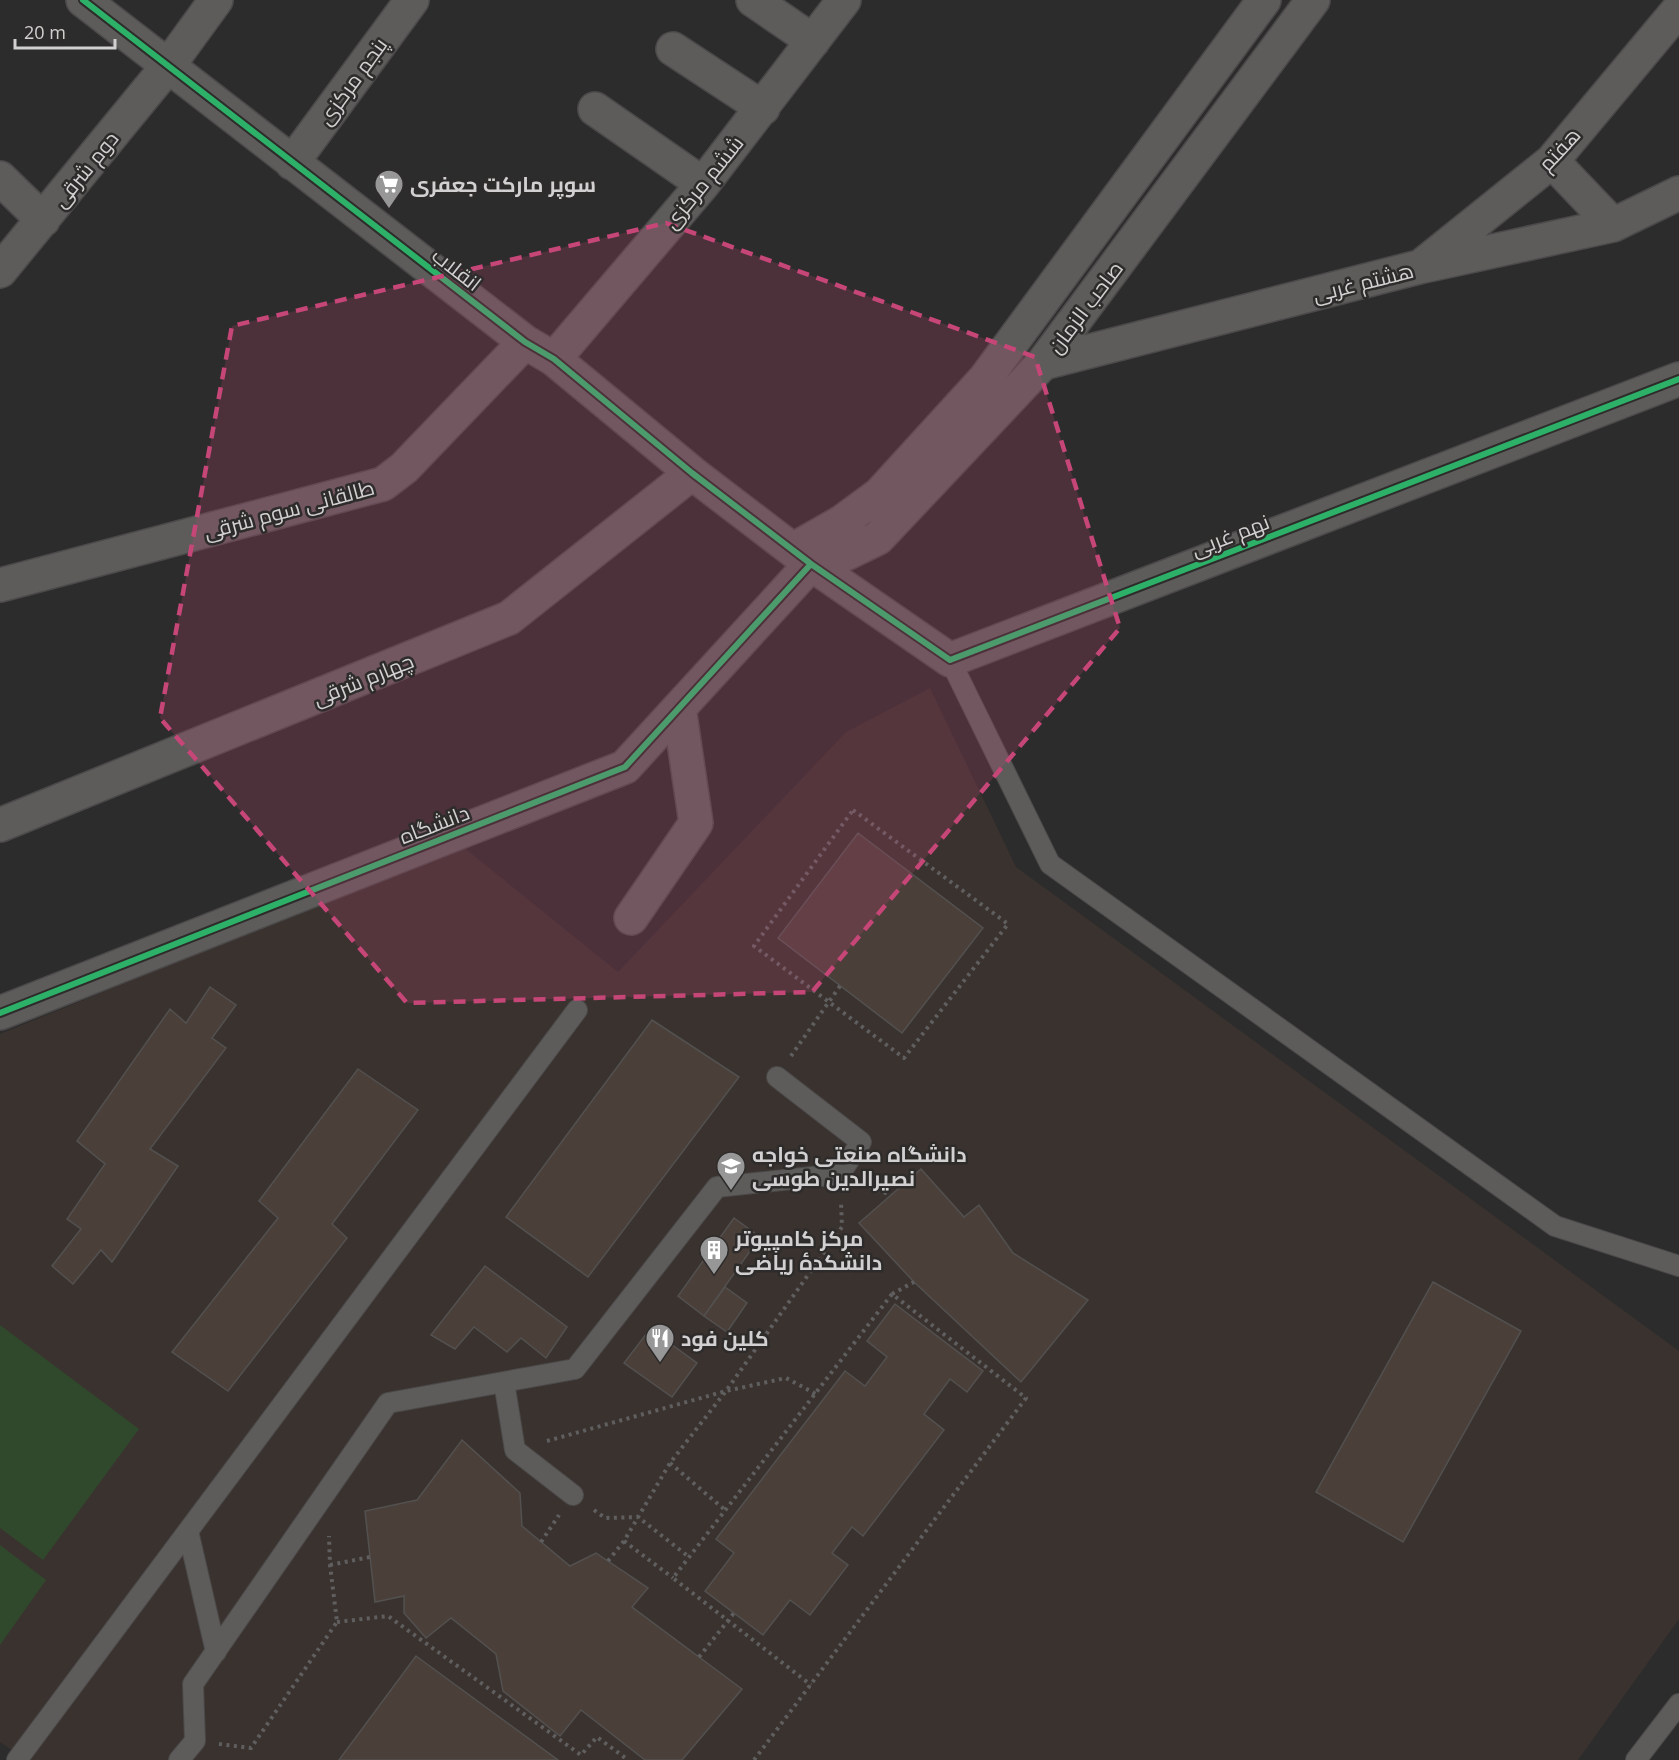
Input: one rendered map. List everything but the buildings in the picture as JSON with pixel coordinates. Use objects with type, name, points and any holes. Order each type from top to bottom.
[{"type":"street","name":"انقلاب","points":[[83,0],[525,342],[554,359],[692,473],[802,557]]},
{"type":"street","name":"دوم شرقی","points":[[0,271],[168,66],[216,0]]},
{"type":"street","name":"پنجم مرکزی","points":[[292,163],[412,0]]},
{"type":"street","points":[[753,0],[813,41]]},
{"type":"street","name":"ششم مرکزی","points":[[554,359],[703,184],[844,0]]},
{"type":"street","name":"صاحب الزمان","points":[[802,557],[842,522],[880,494],[985,379],[1264,0]]},
{"type":"street","name":"صاحب الزمان","points":[[802,557],[839,557],[878,538],[1043,363],[1313,0]]},
{"type":"street","name":"هفتم","points":[[1419,267],[1552,161],[1679,9]]},
{"type":"street","points":[[674,49],[763,108]]},
{"type":"street","points":[[595,109],[703,184]]},
{"type":"street","points":[[1552,161],[1613,225]]},
{"type":"street","points":[[0,178],[43,220]]},
{"type":"street","name":"هشتم غربی","points":[[1043,363],[1419,267],[1613,225],[1679,193]]},
{"type":"street","name":"طالقانی سوم شرقی","points":[[0,585],[382,484],[404,468],[525,342]]},
{"type":"street","name":"نهم غربی","points":[[950,660],[1679,379]]},
{"type":"street","name":"چهارم شرقی","points":[[0,825],[510,618],[692,473]]},
{"type":"street","points":[[802,557],[950,660]]},
{"type":"street","name":"دانشگاه","points":[[0,1013],[626,767],[679,708],[802,557]]},
{"type":"street","points":[[631,918],[696,823],[679,708]]},
{"type":"lane","points":[[950,660],[1050,864],[1555,1226],[1679,1266]]},
{"type":"lane","points":[[17,1760],[577,1010]]},
{"type":"lane","points":[[179,1760],[195,1741],[193,1684],[388,1403],[575,1369],[717,1187],[840,1174],[861,1142],[777,1077]]},
{"type":"lane","points":[[504,1382],[515,1450],[573,1495]]},
{"type":"lane","points":[[189,1531],[216,1652]]},
{"type":"lane","points":[[1636,1760],[1679,1704]]},
{"type":"path","points":[[853,810],[1008,924],[904,1058],[828,1002],[754,946],[853,810]]},
{"type":"path","points":[[777,1077],[840,986]]},
{"type":"path","points":[[608,1561],[624,1541],[670,1463],[726,1391],[842,1227],[840,1174]]},
{"type":"path","points":[[673,1578],[892,1294],[914,1282]]},
{"type":"path","points":[[754,1760],[1026,1398],[892,1294]]},
{"type":"path","points":[[515,1450],[726,1391],[786,1378],[816,1394]]},
{"type":"path","points":[[670,1463],[725,1510]]},
{"type":"path","points":[[195,1741],[251,1748],[337,1622],[330,1565],[327,1490]]},
{"type":"path","points":[[605,1518],[638,1517],[689,1557]]},
{"type":"path","points":[[624,1541],[811,1685]]},
{"type":"path","points":[[330,1565],[370,1557]]},
{"type":"path","points":[[699,1657],[734,1613]]},
{"type":"path","points":[[337,1622],[388,1616],[581,1755],[597,1737],[628,1760]]},
{"type":"highlighted area","points":[[666,223],[1035,357],[1120,628],[812,992],[407,1003],[160,718],[232,326]]},
{"type":"shaded area","name":"دانشگاه صنعتی خواجه نصیرالدین طوسی","points":[[930,688],[1016,867],[1679,1351],[1679,1619],[1578,1760],[26,1760],[0,1742],[0,1034],[462,846],[618,972],[846,732]]},
{"type":"green space","points":[[0,1325],[139,1429],[43,1560],[0,1528]]},
{"type":"green space","points":[[0,1545],[46,1580],[0,1645]]},
{"type":"cycle path","points":[[83,0],[525,342],[554,359],[692,473],[811,564],[950,660],[1679,379]]},
{"type":"cycle path","points":[[0,1013],[625,767],[811,564]]},
{"type":"place","name":"سوپر مارکت جعفری","points":[[389,210]]},
{"type":"place","name":"دانشگاه صنعتی خواجه نصیرالدین طوسی","points":[[731,1192]]},
{"type":"place","name":"مرکز کامپیوتر دانشکدهٔ ریاضی","points":[[714,1276]]},
{"type":"place","name":"کلین فود","points":[[660,1364]]}]
